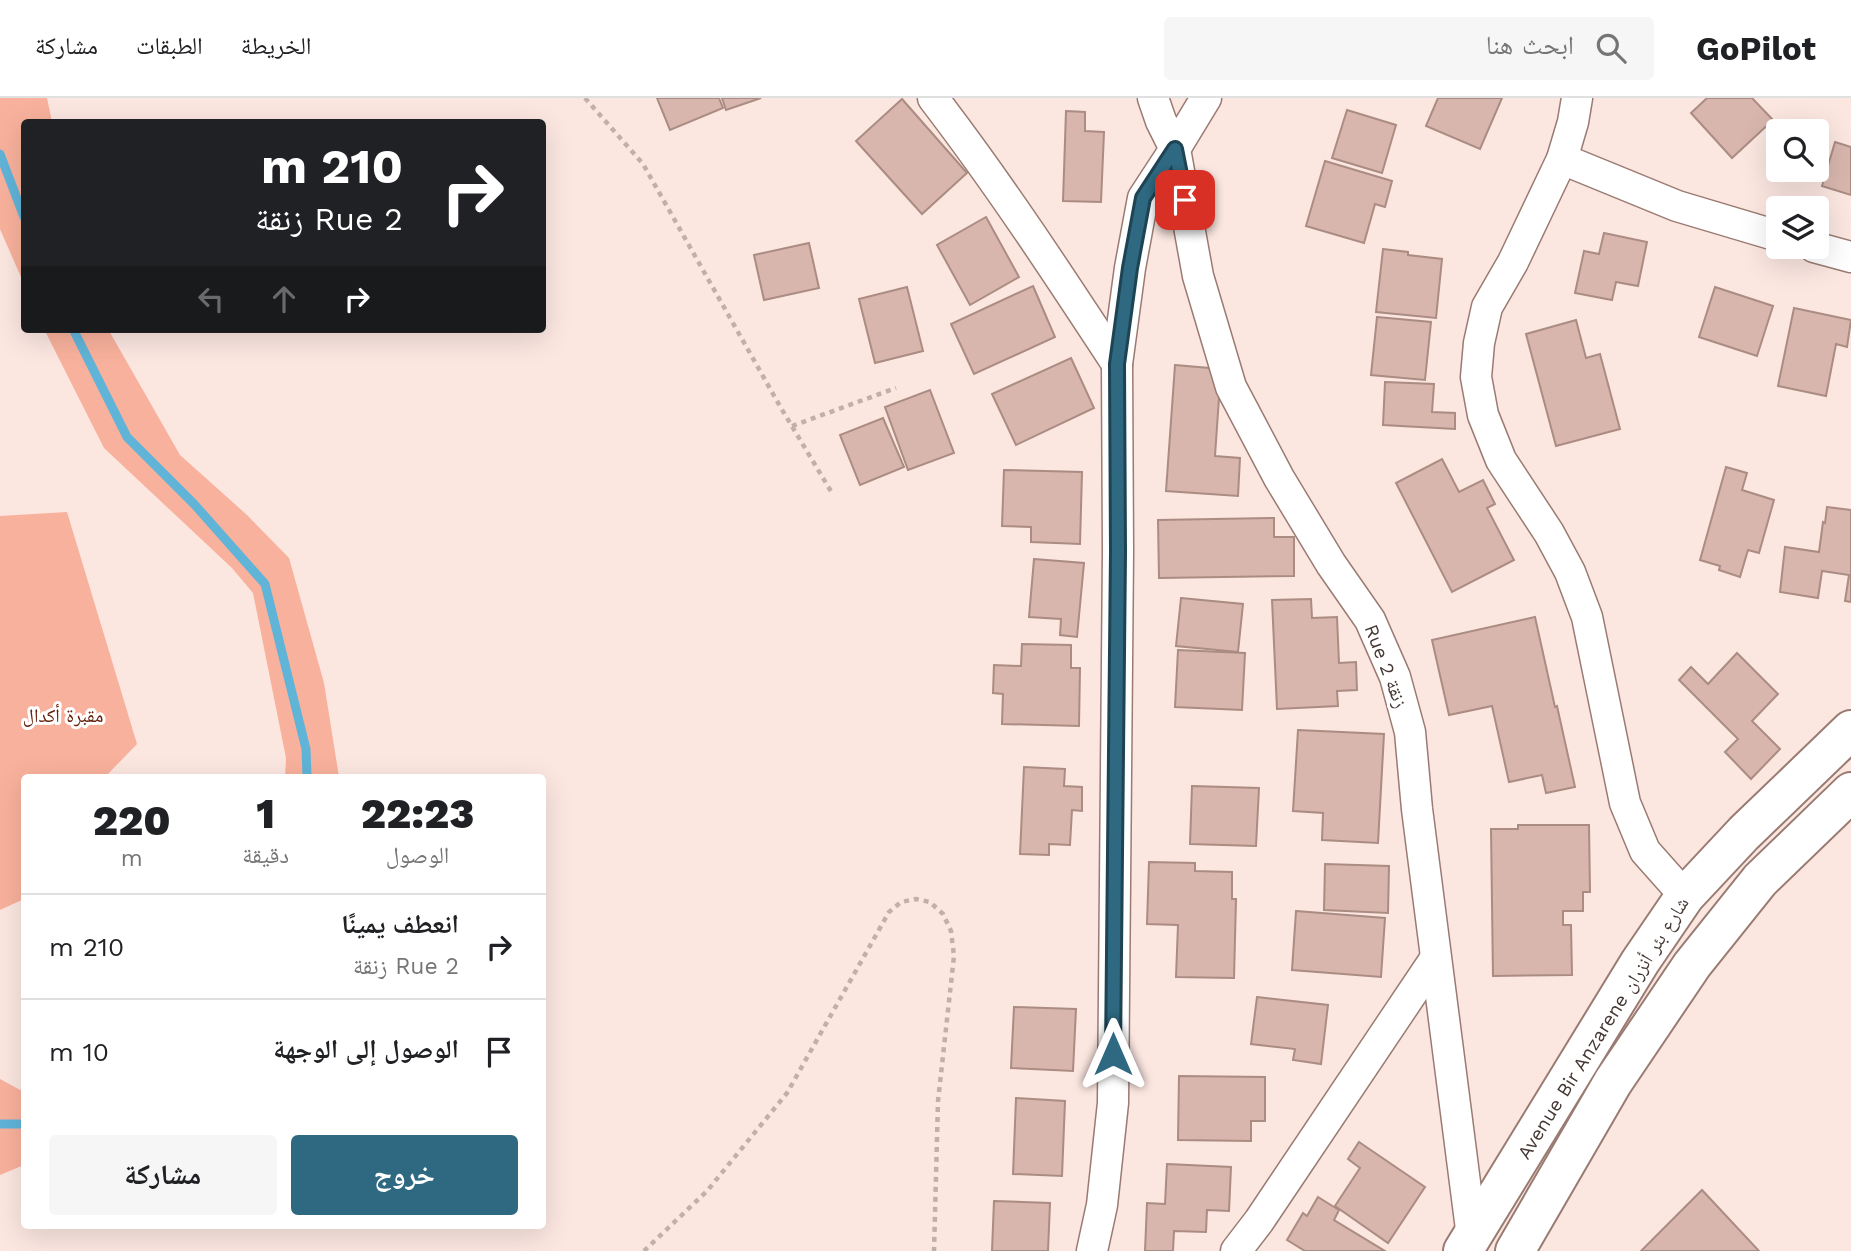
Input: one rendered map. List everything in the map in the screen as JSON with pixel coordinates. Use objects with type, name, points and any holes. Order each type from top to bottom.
[{"type":"main road","name":"Avenue Bir Anzarene شارع بئر أنزران","points":[[1467,1244],[1640,962],[1685,896],[1744,834],[1851,730]]},
{"type":"main road","name":"Avenue Bir Anzarene شارع بئر أنزران","points":[[1515,1251],[1613,1082],[1692,965],[1760,880],[1851,792]]},
{"type":"street","points":[[933,98],[992,176],[1117,364]]},
{"type":"street","name":"Rue 2 زنقة","points":[[1153,98],[1160,121],[1175,149],[1198,276],[1231,387],[1279,478],[1331,564],[1370,620],[1395,677],[1410,732],[1467,1244]]},
{"type":"street","points":[[1092,1251],[1102,1205],[1113,1103],[1117,364],[1143,198],[1206,98]]},
{"type":"street","points":[[1577,98],[1562,159],[1513,262],[1488,307],[1479,343],[1476,377],[1483,415],[1500,460],[1549,533],[1570,572],[1587,617],[1626,803],[1645,851],[1685,896]]},
{"type":"street","points":[[1562,159],[1677,206],[1766,232]]},
{"type":"street","points":[[1829,251],[1851,257]]},
{"type":"street","points":[[1236,1251],[1436,959]]},
{"type":"path","points":[[585,98],[643,164],[832,493]]},
{"type":"path","points":[[792,426],[896,388]]},
{"type":"path","points":[[644,1251],[707,1191],[787,1093],[890,912],[901,902],[916,899],[930,902],[943,914],[951,931],[954,956],[938,1101],[934,1251]]},
{"type":"green space","points":[[0,98],[47,98],[51,119],[21,119],[21,277],[0,229]]},
{"type":"green space","points":[[46,333],[110,333],[180,455],[247,515],[289,558],[324,683],[339,774],[285,774],[286,758],[253,593],[232,568],[104,448]]},
{"type":"green space","name":"مقبرة أكدال","points":[[67,512],[137,744],[108,774],[21,774],[21,900],[0,910],[0,516]]},
{"type":"green space","points":[[0,1079],[21,1090],[21,1166],[0,1175]]},
{"type":"building","points":[[657,98],[719,98],[723,108],[670,130]]},
{"type":"building","points":[[722,98],[761,98],[726,110]]},
{"type":"building","points":[[1438,98],[1502,98],[1480,149],[1426,126]]},
{"type":"building","points":[[1707,98],[1752,98],[1772,119],[1766,119],[1766,126],[1732,158],[1691,113]]},
{"type":"building","points":[[902,99],[967,173],[922,214],[856,141]]},
{"type":"building","points":[[1347,110],[1396,125],[1382,173],[1332,158]]},
{"type":"building","points":[[1066,111],[1085,112],[1085,131],[1104,132],[1101,202],[1063,201]]},
{"type":"building","points":[[1835,142],[1851,147],[1851,195],[1822,186],[1823,182],[1829,182],[1829,162]]},
{"type":"building","points":[[1325,161],[1392,181],[1385,207],[1375,204],[1364,243],[1306,226]]},
{"type":"building","points":[[986,217],[1019,277],[970,305],[937,245]]},
{"type":"building","points":[[1604,233],[1647,242],[1638,286],[1616,282],[1612,300],[1575,293],[1584,251],[1599,254]]},
{"type":"building","points":[[809,243],[819,288],[764,300],[754,255]]},
{"type":"building","points":[[1383,249],[1442,259],[1436,318],[1376,312]]},
{"type":"building","points":[[1033,286],[1055,337],[974,374],[951,324]]},
{"type":"building","points":[[907,287],[923,351],[875,363],[859,299]]},
{"type":"building","points":[[1715,287],[1773,306],[1757,356],[1699,337]]},
{"type":"building","points":[[1794,308],[1851,320],[1847,347],[1836,344],[1826,396],[1778,386]]},
{"type":"building","points":[[1377,317],[1431,322],[1425,380],[1371,375]]},
{"type":"building","points":[[1576,320],[1586,358],[1600,354],[1620,429],[1556,446],[1526,334]]},
{"type":"building","points":[[1071,358],[1094,408],[1016,445],[992,394]]},
{"type":"building","points":[[1175,365],[1221,369],[1215,456],[1240,458],[1238,496],[1166,491]]},
{"type":"building","points":[[1385,382],[1434,384],[1432,412],[1455,413],[1455,429],[1383,425]]},
{"type":"building","points":[[930,390],[954,453],[908,470],[885,407]]},
{"type":"building","points":[[883,418],[904,467],[860,485],[840,435]]},
{"type":"building","points":[[1442,459],[1459,492],[1483,480],[1495,504],[1487,508],[1514,560],[1452,592],[1396,483]]},
{"type":"building","points":[[1726,467],[1747,473],[1742,490],[1774,500],[1759,553],[1748,550],[1740,577],[1719,570],[1720,566],[1700,560]]},
{"type":"building","points":[[1004,470],[1082,472],[1080,544],[1031,542],[1031,527],[1002,526]]},
{"type":"building","points":[[1827,507],[1851,510],[1851,602],[1845,601],[1849,575],[1822,571],[1818,598],[1780,592],[1785,547],[1819,552]]},
{"type":"building","points":[[1274,518],[1274,537],[1294,537],[1294,576],[1159,578],[1158,520]]},
{"type":"building","points":[[1034,559],[1084,563],[1077,637],[1060,635],[1061,619],[1029,617]]},
{"type":"building","points":[[1181,598],[1243,604],[1238,652],[1176,646]]},
{"type":"building","points":[[1311,599],[1312,618],[1337,617],[1339,663],[1356,662],[1357,690],[1337,691],[1338,706],[1277,709],[1272,600]]},
{"type":"building","points":[[1535,617],[1575,787],[1546,793],[1542,775],[1509,782],[1492,706],[1449,715],[1432,640]]},
{"type":"building","points":[[1022,644],[1071,645],[1071,668],[1080,668],[1079,726],[1002,724],[1003,694],[993,693],[994,665],[1021,666]]},
{"type":"building","points":[[1178,650],[1245,653],[1242,710],[1175,707]]},
{"type":"building","points":[[1737,653],[1778,694],[1752,721],[1780,749],[1751,779],[1725,752],[1738,739],[1679,680],[1691,667],[1708,684]]},
{"type":"building","points":[[1298,730],[1384,734],[1378,843],[1322,840],[1323,813],[1293,811]]},
{"type":"building","points":[[1024,767],[1065,769],[1064,786],[1082,787],[1082,811],[1072,810],[1070,845],[1049,844],[1049,855],[1020,854]]},
{"type":"building","points":[[1192,786],[1259,788],[1256,846],[1190,844]]},
{"type":"building","points":[[1518,825],[1589,825],[1590,892],[1583,892],[1583,911],[1563,911],[1563,925],[1571,925],[1572,975],[1493,976],[1491,829],[1518,829]]},
{"type":"building","points":[[1149,862],[1195,863],[1195,871],[1232,872],[1232,899],[1236,899],[1234,978],[1176,977],[1178,925],[1147,924]]},
{"type":"building","points":[[1325,864],[1389,866],[1388,913],[1324,910]]},
{"type":"building","points":[[1296,911],[1385,918],[1381,977],[1292,970]]},
{"type":"building","points":[[1257,997],[1328,1005],[1321,1064],[1293,1060],[1295,1049],[1251,1044]]},
{"type":"building","points":[[1014,1007],[1076,1009],[1073,1071],[1011,1068]]},
{"type":"building","points":[[1179,1076],[1265,1077],[1265,1121],[1251,1121],[1251,1141],[1178,1140]]},
{"type":"building","points":[[1016,1098],[1065,1101],[1062,1176],[1013,1174]]},
{"type":"building","points":[[1359,1142],[1425,1187],[1388,1243],[1335,1206],[1360,1168],[1348,1159]]},
{"type":"building","points":[[1167,1164],[1231,1167],[1229,1211],[1207,1210],[1206,1232],[1174,1231],[1173,1251],[1145,1251],[1147,1203],[1165,1204]]},
{"type":"building","points":[[1702,1190],[1759,1251],[1641,1251]]},
{"type":"building","points":[[1318,1197],[1339,1210],[1334,1220],[1385,1251],[1305,1251],[1287,1240],[1303,1213],[1307,1216]]},
{"type":"building","points":[[994,1201],[1050,1203],[1048,1251],[992,1251]]},
{"type":"waterway","points":[[0,154],[21,209]]},
{"type":"waterway","points":[[75,333],[127,437],[194,504],[265,584],[306,749],[307,774]]},
{"type":"waterway","points":[[0,1124],[21,1124]]},
{"type":"route","points":[[1113,1054],[1117,364],[1143,198],[1175,149],[1185,200]]}]
